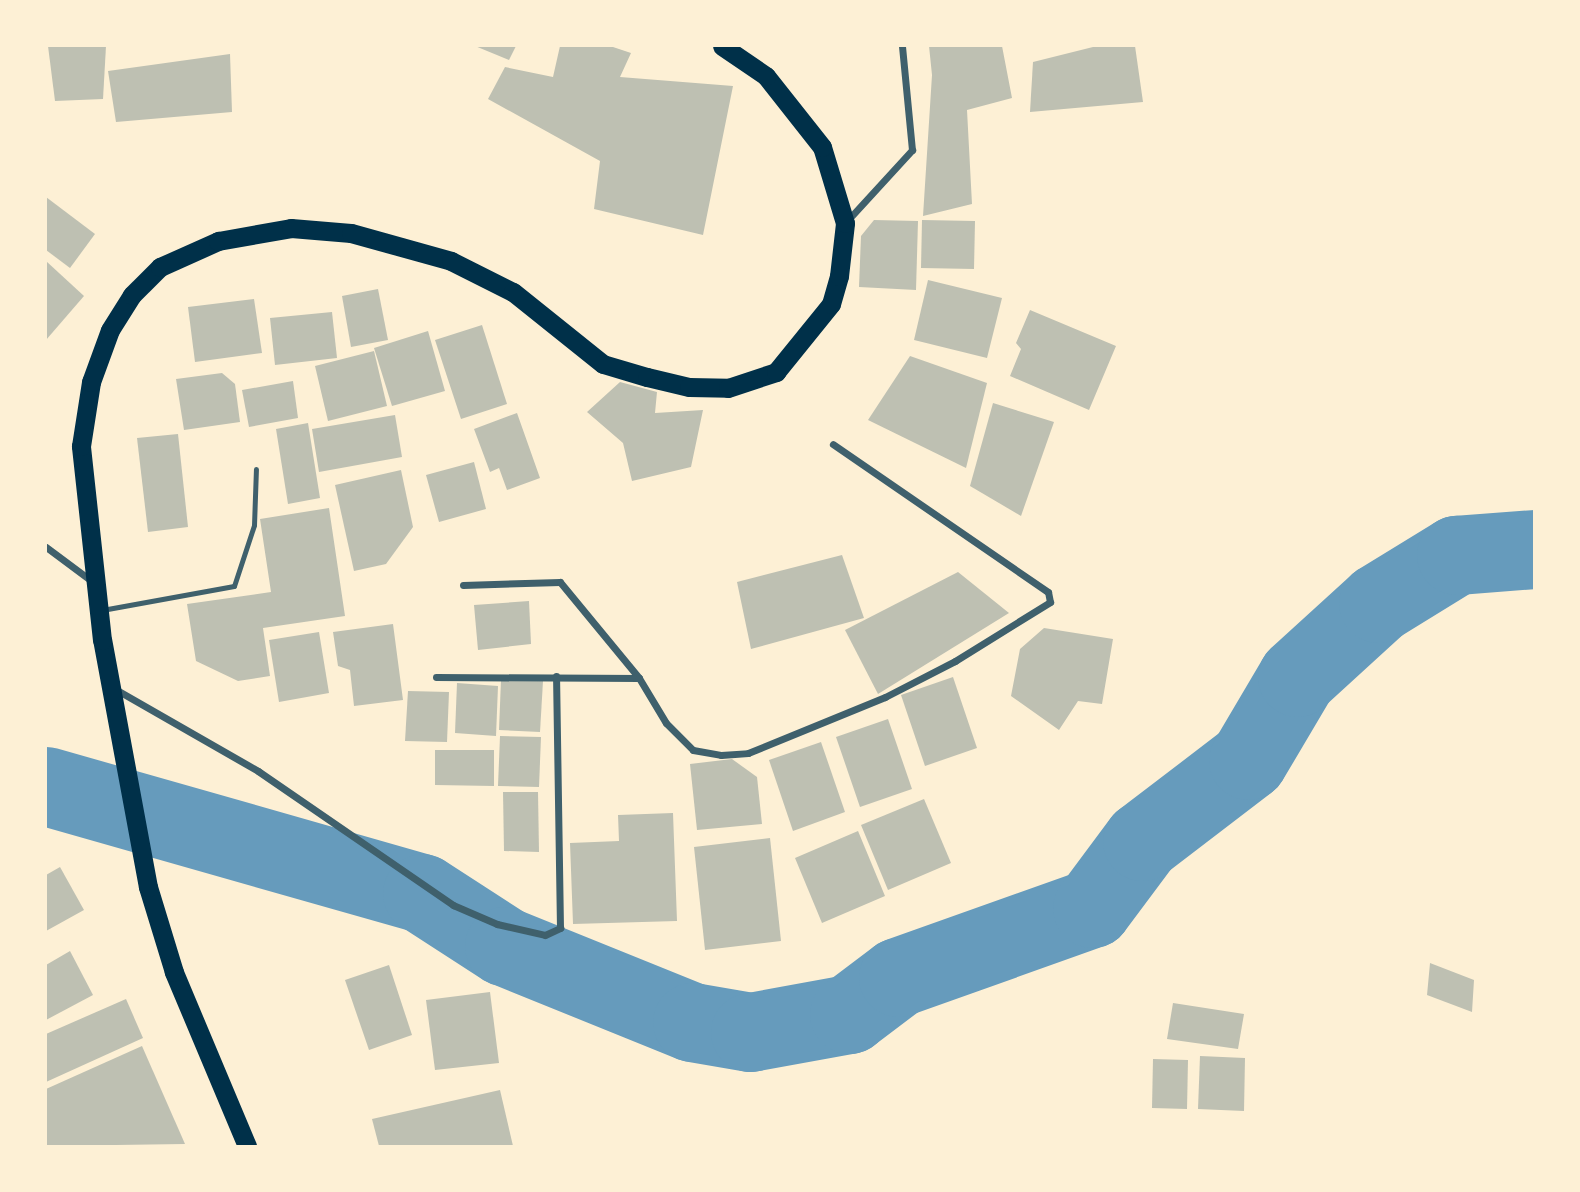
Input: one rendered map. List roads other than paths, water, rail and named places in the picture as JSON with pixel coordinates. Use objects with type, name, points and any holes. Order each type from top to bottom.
[{"type":"highway","points":[[247,1146],[174,972],[148,887],[113,697],[99,611],[81,446],[91,382],[110,330],[132,295],[160,267],[218,241],[291,228],[351,233],[451,261],[513,292],[603,364],[689,387],[728,388],[776,372],[831,304],[839,276],[845,223],[822,147],[766,76],[722,46]]},
{"type":"street","points":[[845,223],[912,150],[902,46]]},
{"type":"street","points":[[463,585],[560,582],[639,678],[666,723],[693,750],[720,755],[748,753],[897,691],[956,662],[1050,602],[1048,592],[833,444]]},
{"type":"street","points":[[46,547],[96,584]]},
{"type":"street","points":[[113,697],[258,771],[453,905],[497,924],[545,935],[560,928],[556,676]]},
{"type":"street","points":[[436,677],[639,678]]},
{"type":"lane","points":[[99,611],[234,586],[254,525],[256,469]]},
{"type":"waterway","points":[[46,786],[422,893],[504,946],[692,1022],[750,1032],[849,1014],[898,977],[1092,908],[1142,841],[1248,760],[1297,677],[1378,603],[1456,555],[1534,549]]}]
